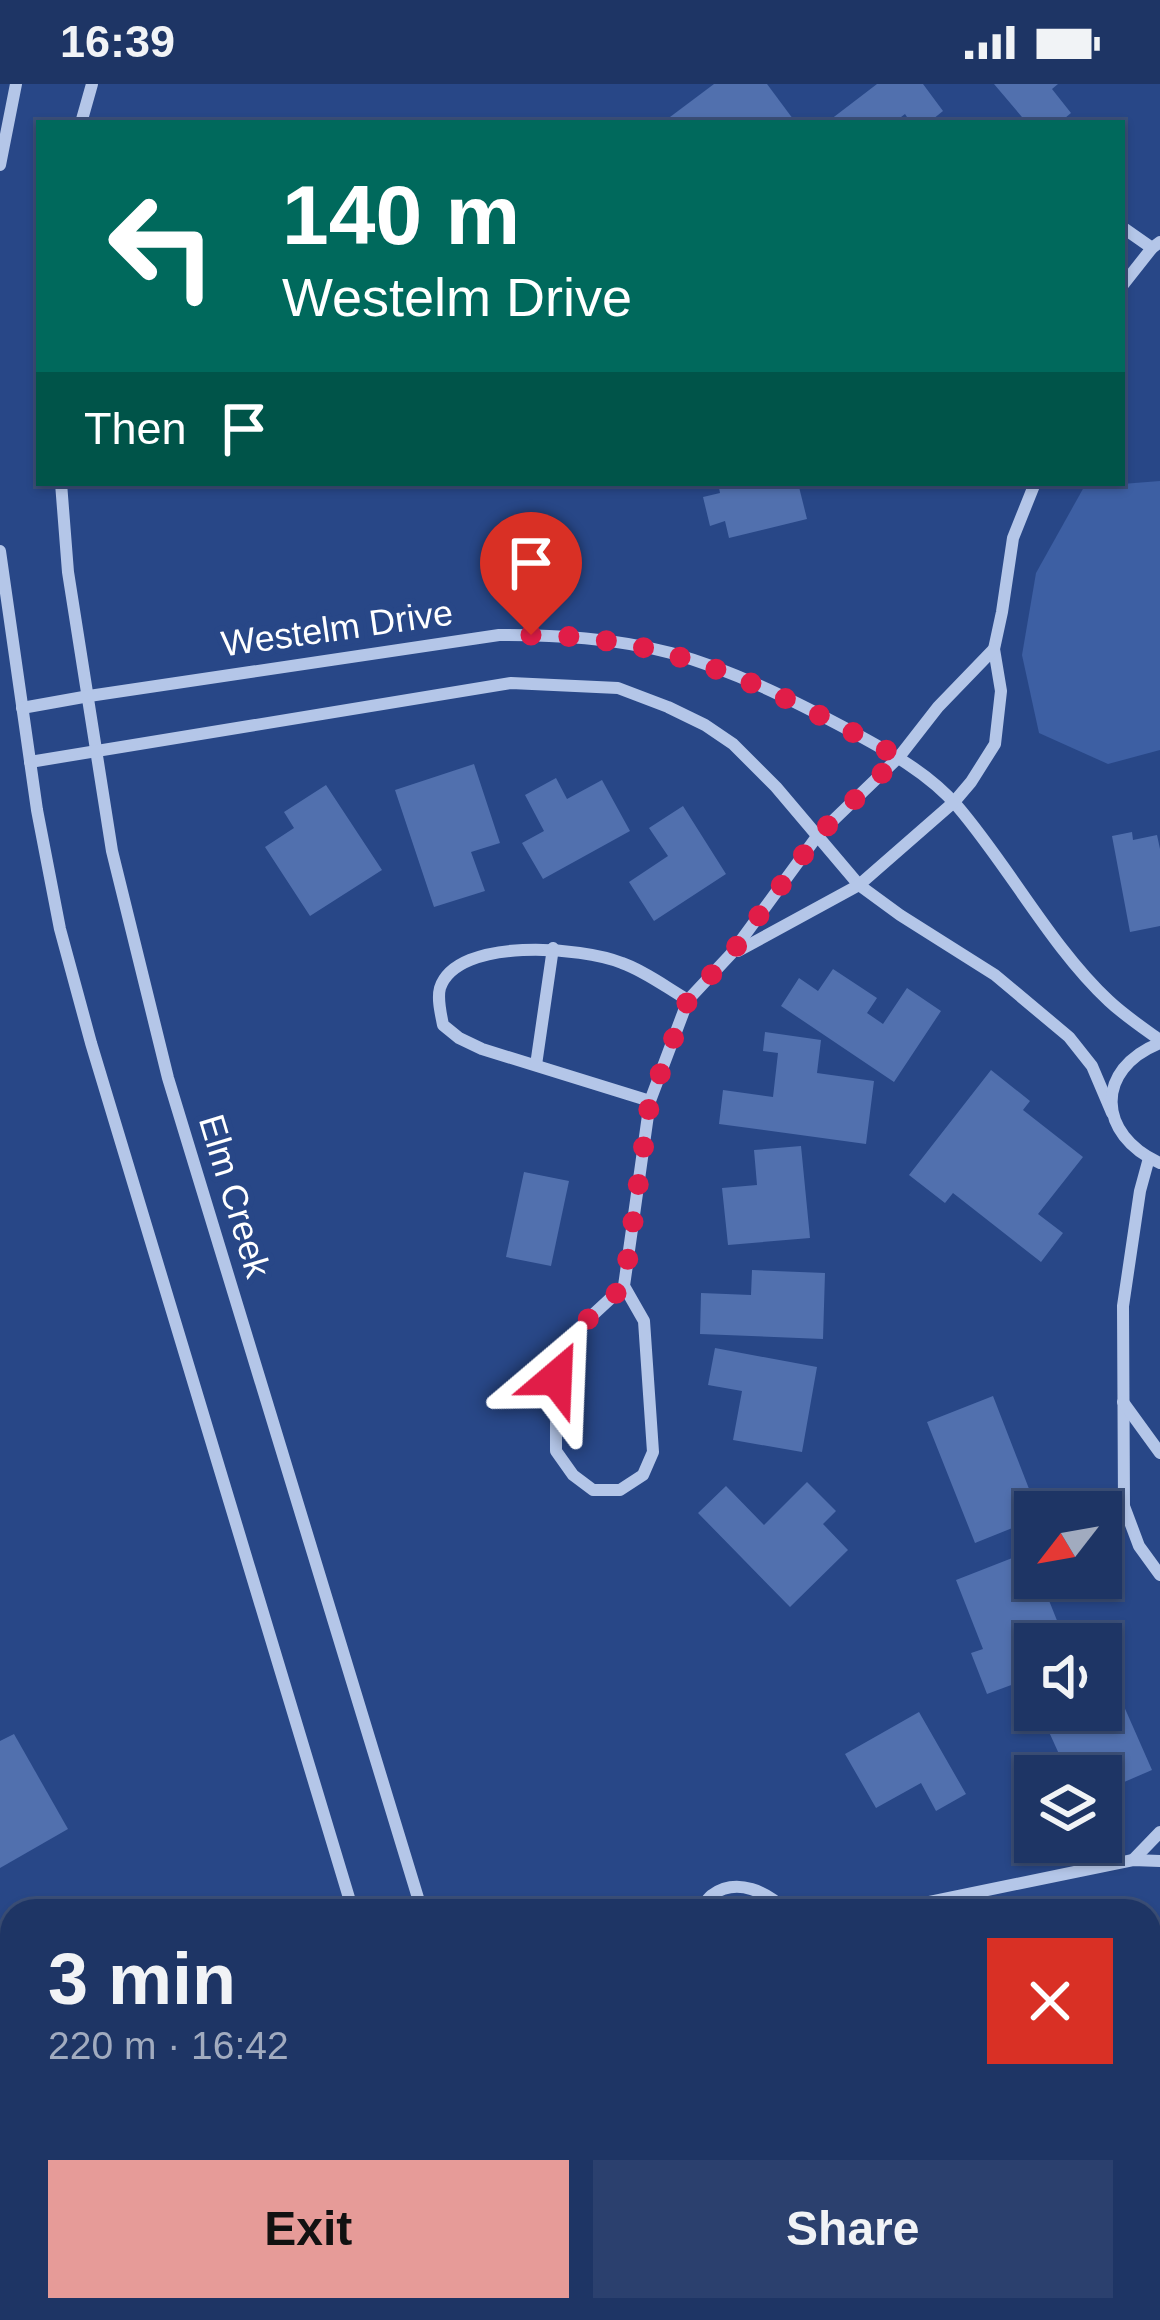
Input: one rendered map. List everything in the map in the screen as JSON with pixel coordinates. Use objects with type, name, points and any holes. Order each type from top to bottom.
[{"type":"street","points":[[0,165],[16,84]]},
{"type":"street","points":[[82,120],[92,84]]},
{"type":"street","points":[[1125,229],[1156,245],[1125,282]]},
{"type":"street","name":"Elm Creek","points":[[61,486],[68,572],[112,851],[168,1078],[418,1899]]},
{"type":"street","points":[[731,954],[859,885],[971,782],[995,744],[1001,691],[994,649],[1013,538],[1034,486]]},
{"type":"street","points":[[0,551],[30,763],[60,928],[349,1899]]},
{"type":"street","name":"Westelm Drive","points":[[22,708],[499,634],[563,635],[623,643],[704,663],[792,700],[899,757],[954,802],[1094,985],[1160,1042]]},
{"type":"street","points":[[624,1286],[564,1347],[556,1378],[556,1451],[573,1475],[593,1490],[620,1490],[643,1475],[653,1451],[644,1321],[624,1286],[650,1101],[688,1000],[731,954],[818,835],[899,757],[938,706],[994,649]]},
{"type":"street","points":[[30,763],[512,683],[618,688],[705,725],[733,744],[859,885],[995,975],[1070,1037],[1092,1066],[1121,1135],[1138,1153],[1154,1160],[1140,1191],[1123,1306],[1122,1401],[1124,1506],[1139,1546],[1160,1575]]},
{"type":"street","points":[[650,1101],[459,1038],[443,1025],[440,988],[453,968],[476,957],[553,948],[626,964],[688,1000]]},
{"type":"street","points":[[536,1065],[553,948]]},
{"type":"street","points":[[1112,1113],[1113,1089],[1123,1067],[1140,1051],[1160,1042]]},
{"type":"street","points":[[1122,1401],[1160,1454]]},
{"type":"street","points":[[1133,1860],[1160,1832]]},
{"type":"street","points":[[944,1899],[1133,1860],[1160,1861]]},
{"type":"street","points":[[709,1899],[736,1887],[759,1890],[771,1899]]},
{"type":"shaded area","points":[[1160,481],[1160,750],[1108,764],[1039,733],[1022,655],[1036,573],[1084,487]]},
{"type":"building","points":[[714,84],[767,84],[794,120],[666,120]]},
{"type":"building","points":[[877,84],[923,84],[943,111],[932,120],[909,120],[905,114],[897,120],[830,120]]},
{"type":"building","points":[[994,84],[1058,84],[1052,89],[1071,113],[1063,120],[1024,120]]},
{"type":"building","points":[[719,486],[799,486],[807,519],[729,538],[725,521],[710,526],[703,497],[720,493]]},
{"type":"building","points":[[474,764],[500,843],[471,852],[485,891],[434,907],[395,790]]},
{"type":"building","points":[[556,778],[567,799],[602,780],[630,831],[543,879],[522,843],[544,831],[525,795]]},
{"type":"building","points":[[326,785],[382,870],[310,916],[265,847],[294,828],[284,812]]},
{"type":"building","points":[[683,806],[726,874],[654,921],[629,882],[668,856],[649,828]]},
{"type":"building","points":[[1132,832],[1133,840],[1157,835],[1160,926],[1130,932],[1112,836]]},
{"type":"building","points":[[833,969],[877,998],[867,1013],[883,1024],[907,988],[941,1011],[894,1082],[781,1006],[799,978],[818,991]]},
{"type":"building","points":[[765,1032],[821,1040],[817,1073],[874,1081],[866,1144],[719,1124],[723,1090],[773,1097],[778,1053],[763,1051]]},
{"type":"building","points":[[991,1070],[1030,1101],[1023,1110],[1083,1157],[1038,1214],[1063,1233],[1041,1262],[953,1193],[945,1203],[909,1175]]},
{"type":"building","points":[[801,1146],[810,1238],[728,1245],[722,1188],[757,1185],[754,1150]]},
{"type":"building","points":[[524,1172],[569,1181],[551,1266],[506,1257]]},
{"type":"building","points":[[752,1270],[825,1273],[823,1339],[700,1334],[701,1293],[751,1295]]},
{"type":"building","points":[[715,1348],[817,1367],[802,1452],[733,1440],[742,1391],[708,1385]]},
{"type":"building","points":[[993,1396],[1030,1491],[1014,1491],[1014,1527],[975,1543],[927,1422]]},
{"type":"building","points":[[807,1482],[836,1511],[823,1524],[848,1550],[790,1607],[698,1513],[726,1486],[764,1525]]},
{"type":"building","points":[[1014,1557],[1014,1599],[1048,1599],[1058,1623],[1014,1623],[1014,1684],[987,1694],[971,1653],[983,1649],[956,1580]]},
{"type":"building","points":[[1122,1702],[1152,1770],[1122,1783],[1122,1755],[1059,1754],[1049,1731],[1122,1731]]},
{"type":"building","points":[[919,1712],[966,1794],[936,1811],[921,1783],[876,1808],[845,1754]]},
{"type":"building","points":[[14,1734],[68,1829],[0,1868],[0,1741]]},
{"type":"route","points":[[531,635],[623,643],[704,663],[792,700],[899,757],[818,835],[731,954],[688,1000],[650,1101],[624,1286],[564,1347],[556,1378]]}]
